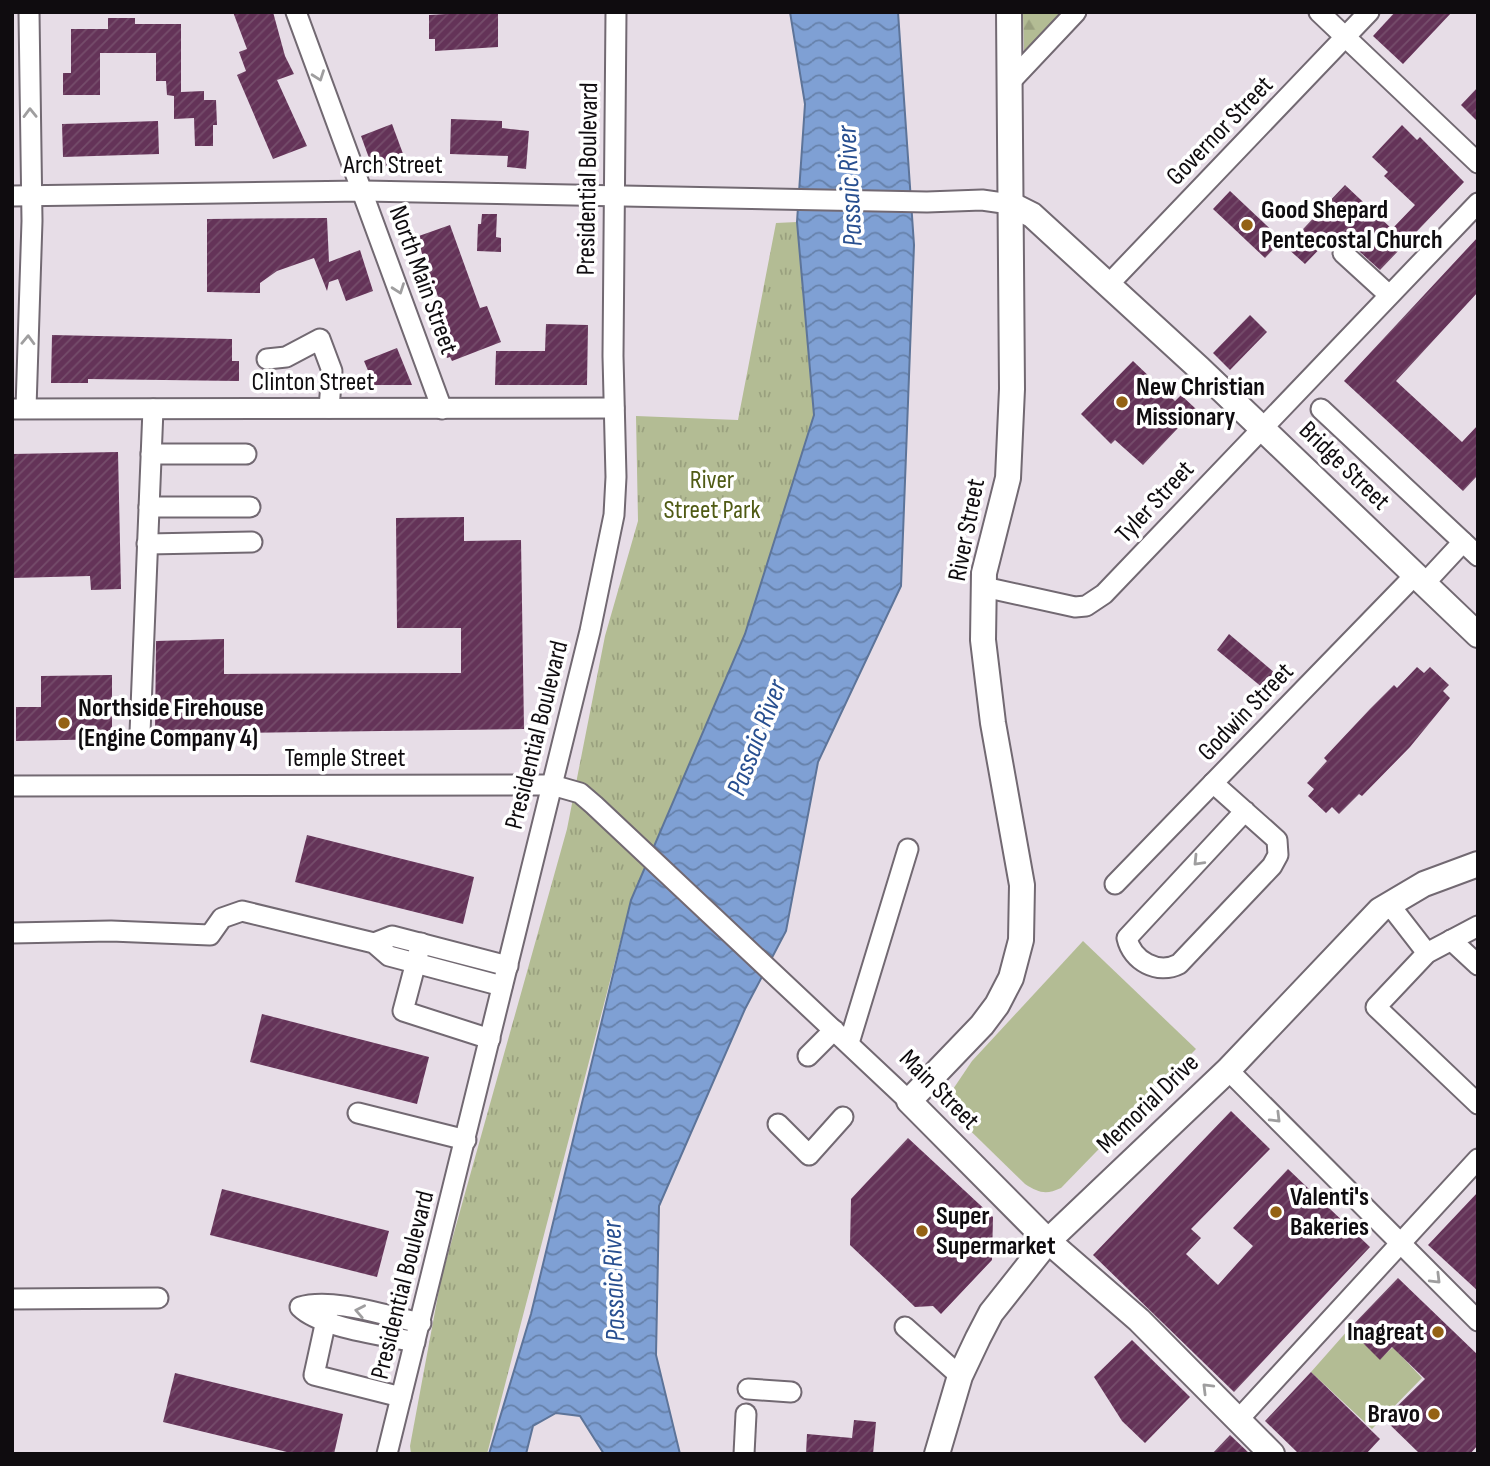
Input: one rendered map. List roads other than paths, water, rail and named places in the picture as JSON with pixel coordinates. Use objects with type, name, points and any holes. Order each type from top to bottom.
[{"type":"main road","name":"River Street","points":[[909,1101],[982,1025],[997,1005],[1011,978],[1021,940],[1022,885],[985,661],[984,587],[990,541],[1008,478],[1012,389],[1009,12]]},
{"type":"main road","name":"Bridge Street","points":[[1010,204],[1031,215],[1108,285],[1478,635]]},
{"type":"main road","name":"Memorial Drive","points":[[937,1454],[960,1376],[991,1313],[1048,1241],[1227,1070],[1363,927],[1389,904],[1424,884],[1478,864]]},
{"type":"main road","name":"Main Street","points":[[909,1101],[1048,1241],[1139,1320],[1272,1454]]},
{"type":"street","points":[[19,408],[22,196],[29,12]]},
{"type":"street","name":"North Main Street","points":[[296,12],[442,409]]},
{"type":"street","name":"Presidential Boulevard","points":[[387,1454],[491,1039],[614,515],[616,12]]},
{"type":"street","points":[[1009,83],[1076,12]]},
{"type":"street","points":[[1319,12],[1478,163]]},
{"type":"street","name":"Governor Street","points":[[1108,285],[1368,12]]},
{"type":"street","name":"Arch Street","points":[[22,196],[363,191],[927,202],[982,200],[1010,204]]},
{"type":"street","name":"Tyler Street","points":[[984,587],[1066,606],[1086,606],[1094,602],[1478,203]]},
{"type":"street","points":[[1343,253],[1389,295]]},
{"type":"street","points":[[267,359],[286,357],[320,339],[332,372],[329,408]]},
{"type":"street","name":"Clinton Street","points":[[19,408],[614,408]]},
{"type":"street","points":[[140,733],[153,409]]},
{"type":"street","points":[[1321,409],[1478,556]]},
{"type":"street","points":[[152,454],[246,454]]},
{"type":"street","points":[[149,507],[250,507]]},
{"type":"street","points":[[147,544],[252,542]]},
{"type":"street","name":"Godwin Street","points":[[1115,884],[1419,579],[1462,542]]},
{"type":"street","points":[[1213,783],[1245,811],[1277,840],[1278,855],[1272,866],[1179,964],[1167,970],[1155,969],[1129,948],[1127,938],[1245,811]]},
{"type":"street","name":"Temple Street","points":[[12,786],[552,785]]},
{"type":"street","name":"Main Street","points":[[552,785],[580,793],[909,1101]]},
{"type":"street","points":[[849,1043],[908,849]]},
{"type":"street","points":[[1389,904],[1427,953]]},
{"type":"street","points":[[12,933],[111,931],[210,934],[222,918],[242,911],[374,943],[389,956],[502,986]]},
{"type":"street","points":[[1478,926],[1427,953],[1376,1007],[1478,1104]]},
{"type":"street","points":[[374,943],[392,936],[508,966]]},
{"type":"street","points":[[1451,940],[1478,965]]},
{"type":"street","points":[[421,943],[403,1012],[491,1039]]},
{"type":"street","points":[[808,1056],[834,1030]]},
{"type":"street","points":[[1227,1070],[1478,1321]]},
{"type":"street","points":[[358,1113],[466,1140]]},
{"type":"street","points":[[778,1124],[809,1155],[843,1117]]},
{"type":"street","points":[[1238,1420],[1478,1158]]},
{"type":"street","points":[[12,1299],[158,1298]]},
{"type":"street","points":[[300,1307],[309,1316],[327,1313],[418,1333]]},
{"type":"street","points":[[327,1313],[314,1375],[401,1397]]},
{"type":"street","points":[[905,1327],[960,1376]]},
{"type":"street","points":[[748,1389],[791,1392]]},
{"type":"street","points":[[744,1454],[746,1414]]},
{"type":"water","name":"Passaic River","points":[[790,12],[898,12],[914,245],[901,586],[818,762],[786,931],[745,1009],[659,1206],[656,1355],[680,1454],[604,1454],[580,1416],[556,1413],[533,1426],[526,1454],[489,1454],[531,1314],[631,900],[745,634],[814,415],[797,222],[805,104]]},
{"type":"place","name":"Good Shepard Pentecostal Church","points":[[1247,225]]},
{"type":"place","name":"New Christian Missionary","points":[[1122,402]]},
{"type":"place","name":"Northside Firehouse (Engine Company 4)","points":[[64,723]]},
{"type":"place","name":"Valenti's Bakeries","points":[[1276,1212]]},
{"type":"place","name":"Super Supermarket","points":[[922,1231]]},
{"type":"place","name":"Inagreat","points":[[1438,1332]]},
{"type":"place","name":"Bravo","points":[[1434,1414]]},
{"type":"park label","name":"River Street Park","points":[[712,495]]}]
